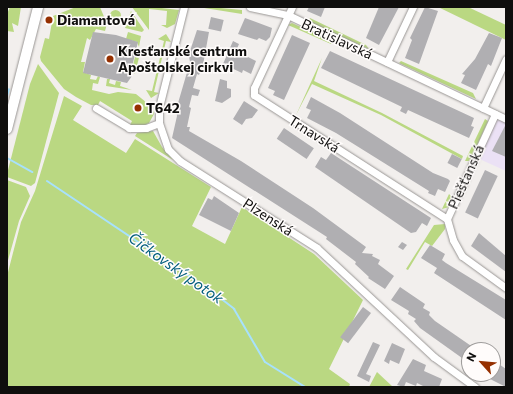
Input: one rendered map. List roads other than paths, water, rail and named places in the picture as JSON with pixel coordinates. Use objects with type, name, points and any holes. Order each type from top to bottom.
[{"type":"street","points":[[7,128],[38,7]]},
{"type":"street","name":"Plzenská","points":[[184,7],[160,107],[158,123],[164,142],[180,161],[317,248],[434,357],[475,387]]},
{"type":"street","name":"Bratislavská","points":[[250,7],[288,15],[506,118]]},
{"type":"street","name":"Bratislavská","points":[[288,15],[292,7]]},
{"type":"street","name":"Bratislavská","points":[[387,62],[413,7]]},
{"type":"street","name":"Trnavská","points":[[288,15],[254,88],[254,95],[448,219]]},
{"type":"street","points":[[483,108],[506,59]]},
{"type":"street","points":[[96,108],[129,128],[146,128],[158,123]]},
{"type":"street","name":"Piešťanská","points":[[495,114],[448,219],[453,240],[462,256],[506,288]]},
{"type":"waterway","points":[[7,96],[9,89]]},
{"type":"waterway","name":"Čičkovský potok","points":[[7,158],[32,172]]},
{"type":"waterway","name":"Čičkovský potok","points":[[47,181],[210,290],[234,309],[265,362],[305,387]]},
{"type":"place","name":"Diamantová","points":[[49,20]]},
{"type":"place","name":"Kresťanské centrum Apoštolskej cirkvi","points":[[110,59]]},
{"type":"place","name":"T642","points":[[138,108]]}]
